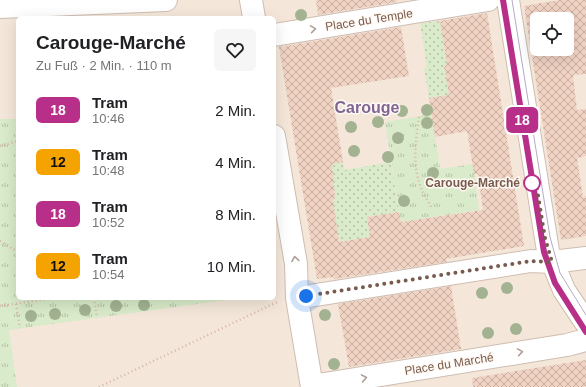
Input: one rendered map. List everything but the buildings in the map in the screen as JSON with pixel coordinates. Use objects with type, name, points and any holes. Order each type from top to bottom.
[{"type":"street","points":[[0,7],[166,0]]},
{"type":"street","points":[[251,0],[254,16]]},
{"type":"street","name":"Place du Temple","points":[[276,35],[488,0]]},
{"type":"street","points":[[508,0],[542,218],[552,262],[564,290],[586,323]]},
{"type":"street","points":[[276,148],[296,264],[289,299],[312,387]]},
{"type":"street","points":[[289,299],[531,261],[552,262],[586,258]]},
{"type":"street","name":"Place du Marché","points":[[312,387],[391,380],[586,340]]},
{"type":"path","points":[[419,117],[414,145],[415,157],[420,185],[431,207]]},
{"type":"path","points":[[0,146],[16,142]]},
{"type":"path","points":[[0,241],[16,251]]},
{"type":"path","points":[[99,387],[289,299]]},
{"type":"path","points":[[0,306],[40,300]]},
{"type":"path","points":[[94,300],[97,318]]},
{"type":"path","points":[[16,304],[20,328]]},
{"type":"shaded area","points":[[0,0],[586,0],[586,387],[0,387]]},
{"type":"green space","points":[[440,21],[445,53],[450,65],[444,66],[449,95],[429,98],[424,68],[427,67],[420,23]]},
{"type":"green space","points":[[432,114],[440,169],[473,164],[479,210],[401,222],[385,122]]},
{"type":"green space","points":[[0,119],[16,119],[16,300],[226,300],[9,330],[17,387],[0,387]]},
{"type":"green space","points":[[343,162],[345,170],[391,162],[399,212],[367,217],[370,237],[339,242],[332,195],[335,193],[330,164]]},
{"type":"tram line","points":[[503,0],[544,252],[555,283],[586,332]]},
{"type":"tram line","name":"18","points":[[503,0],[544,252],[555,283],[586,332]]},
{"type":"tram line","points":[[512,0],[550,237],[560,273],[586,315]]},
{"type":"place","name":"Carouge-Marché","points":[[532,183]]},
{"type":"district","name":"Carouge","points":[[367,107]]},
{"type":"route","points":[[306,296],[531,261],[552,262],[545,238],[536,183],[532,183]]}]
